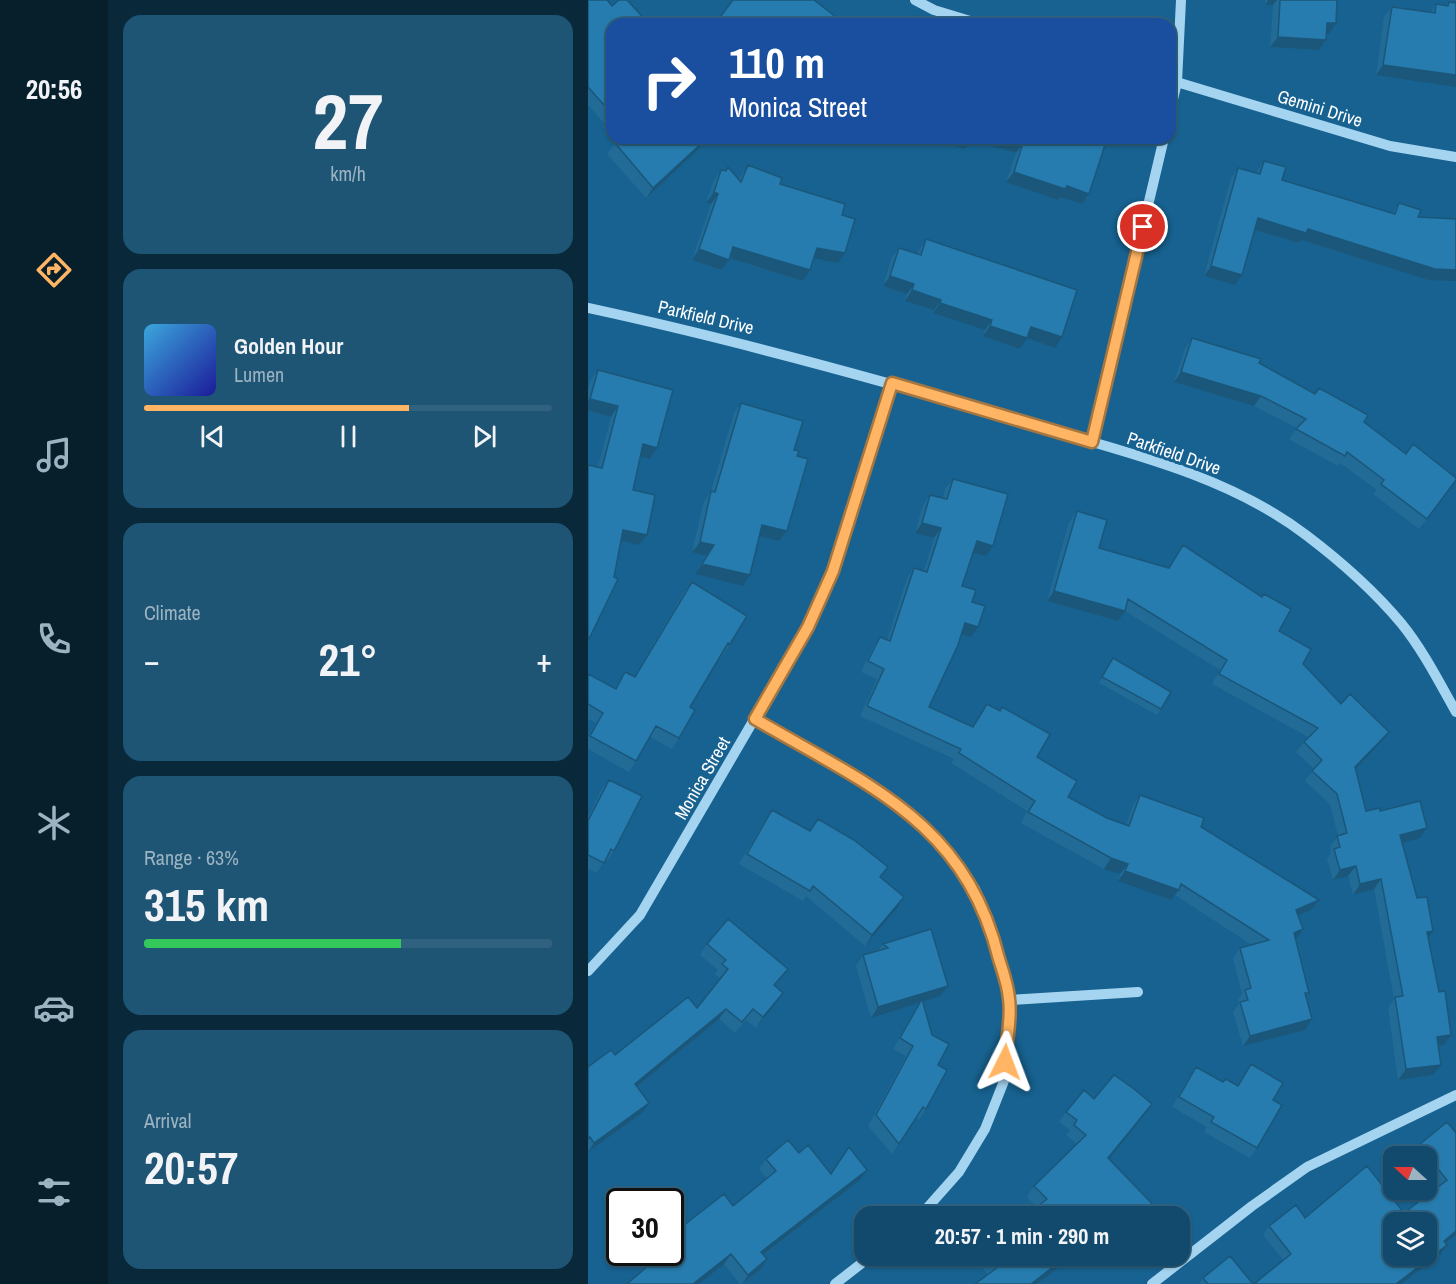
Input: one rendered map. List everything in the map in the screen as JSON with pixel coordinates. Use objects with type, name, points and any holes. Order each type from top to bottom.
[{"type":"street","points":[[915,0],[934,10],[960,18]]},
{"type":"street","points":[[1176,58],[1181,0]]},
{"type":"street","name":"Gemini Drive","points":[[1176,82],[1390,146],[1456,157]]},
{"type":"street","points":[[1092,442],[1163,144]]},
{"type":"street","name":"Parkfield Drive","points":[[588,308],[725,338],[892,383],[1092,442],[1192,475],[1252,500],[1307,535],[1400,623],[1430,664],[1456,712]]},
{"type":"street","name":"Monica Street","points":[[588,971],[640,915],[808,627],[833,571],[892,383]]},
{"type":"street","points":[[755,719],[883,794],[922,823],[947,850],[975,889],[993,932],[1010,1000],[1004,1081],[985,1129],[959,1172],[929,1206]]},
{"type":"street","points":[[1010,1000],[1138,992]]},
{"type":"street","points":[[1152,1284],[1252,1206],[1307,1167],[1456,1095]]},
{"type":"street","points":[[834,1284],[858,1266]]},
{"type":"building","points":[[588,0],[607,0],[612,6],[619,0],[627,0],[644,18],[606,18],[606,107],[588,87]]},
{"type":"building","points":[[733,0],[814,0],[837,18],[720,18]]},
{"type":"building","points":[[1280,0],[1337,0],[1336,23],[1327,23],[1326,40],[1278,37]]},
{"type":"building","points":[[1449,2],[1456,3],[1456,75],[1383,65],[1392,7],[1435,13],[1436,4],[1448,6]]},
{"type":"building","points":[[616,144],[701,144],[653,188]]},
{"type":"building","points":[[1023,144],[1105,145],[1089,194],[1067,186],[1065,189],[1014,172]]},
{"type":"building","points":[[1264,161],[1286,167],[1282,180],[1395,214],[1399,203],[1421,210],[1418,217],[1456,219],[1456,270],[1435,269],[1308,229],[1306,233],[1258,218],[1242,275],[1211,266],[1238,168],[1260,174]]},
{"type":"building","points":[[748,165],[782,178],[780,184],[845,204],[842,215],[855,219],[845,253],[817,248],[810,270],[733,247],[729,260],[699,249],[718,194],[714,192],[721,170],[726,171],[728,167],[741,182]]},
{"type":"building","points":[[926,239],[1077,290],[1062,337],[1031,327],[1027,338],[990,326],[992,320],[940,303],[941,300],[912,290],[914,284],[890,276],[899,248],[921,255]]},
{"type":"building","points":[[1192,338],[1261,359],[1259,363],[1315,394],[1319,388],[1368,415],[1364,422],[1406,454],[1413,444],[1456,480],[1427,519],[1381,484],[1384,480],[1347,452],[1345,456],[1296,429],[1306,419],[1261,396],[1181,372]]},
{"type":"building","points":[[598,370],[673,390],[657,448],[643,444],[633,490],[655,495],[647,535],[623,530],[614,577],[618,579],[588,641],[588,465],[602,468],[618,406],[590,399]]},
{"type":"building","points":[[741,403],[803,421],[794,450],[799,451],[797,456],[808,459],[787,531],[762,525],[750,575],[702,564],[714,545],[700,542],[711,491],[715,492]]},
{"type":"building","points":[[953,479],[1008,494],[993,546],[977,541],[962,586],[976,590],[972,602],[985,606],[978,627],[965,623],[958,645],[929,707],[973,727],[987,704],[1000,711],[1002,707],[1050,734],[1037,757],[1077,781],[1068,797],[1107,818],[1129,826],[1140,795],[1204,818],[1201,827],[1319,900],[1296,910],[1303,929],[1294,933],[1309,993],[1305,993],[1312,1019],[1250,1036],[1240,1002],[1248,1000],[1245,990],[1251,988],[1240,948],[1269,940],[1181,884],[1179,890],[1125,871],[1128,864],[1111,858],[1028,812],[1035,801],[959,753],[961,749],[867,706],[884,669],[868,661],[880,637],[890,641],[914,568],[927,572],[941,528],[922,523],[930,495],[947,499]]},
{"type":"building","points":[[1077,511],[1107,520],[1099,548],[1169,568],[1183,545],[1262,597],[1264,594],[1291,609],[1279,631],[1311,649],[1303,664],[1341,704],[1350,694],[1389,732],[1355,767],[1366,811],[1380,808],[1380,811],[1420,801],[1427,828],[1400,835],[1417,898],[1427,897],[1433,931],[1427,932],[1439,992],[1445,991],[1451,1035],[1437,1037],[1441,1065],[1406,1069],[1395,997],[1403,996],[1381,879],[1360,884],[1356,866],[1340,870],[1334,849],[1340,847],[1337,836],[1347,833],[1337,794],[1312,771],[1322,760],[1304,742],[1318,728],[1219,674],[1227,660],[1128,599],[1125,611],[1054,591]]},
{"type":"building","points":[[692,582],[747,616],[690,707],[695,710],[679,738],[656,726],[636,761],[590,736],[603,713],[588,704],[588,674],[616,689],[625,672],[635,677]]},
{"type":"building","points":[[1113,658],[1171,692],[1161,709],[1102,677]]},
{"type":"building","points":[[609,780],[642,796],[614,851],[611,849],[604,863],[588,855],[588,821]]},
{"type":"building","points":[[772,810],[810,831],[818,819],[854,840],[888,867],[880,877],[904,897],[872,935],[813,886],[810,891],[747,854]]},
{"type":"building","points":[[728,919],[788,969],[774,985],[783,993],[763,1017],[753,1009],[742,1022],[726,1009],[635,1084],[649,1103],[594,1143],[590,1137],[588,1139],[588,1067],[611,1050],[615,1055],[688,997],[697,1008],[728,969],[722,964],[726,960],[707,944]]},
{"type":"building","points":[[931,929],[948,986],[878,1007],[863,955],[888,948],[883,944]]},
{"type":"building","points":[[922,999],[932,1035],[949,1044],[938,1065],[947,1070],[926,1109],[923,1107],[899,1144],[876,1115],[913,1046],[900,1038]]},
{"type":"building","points":[[1251,1064],[1283,1083],[1273,1100],[1282,1105],[1257,1148],[1211,1122],[1214,1117],[1179,1097],[1196,1067],[1223,1082],[1226,1079],[1238,1086]]},
{"type":"building","points":[[1114,1075],[1152,1104],[1108,1158],[1154,1206],[1038,1206],[1047,1199],[1034,1186],[1086,1135],[1074,1125],[1077,1120],[1066,1112],[1084,1090],[1094,1099]]},
{"type":"building","points":[[1447,1122],[1456,1133],[1456,1231],[1444,1241],[1447,1245],[1437,1253],[1437,1212],[1405,1212],[1421,1200],[1437,1200],[1437,1188],[1447,1180],[1437,1168],[1437,1146],[1420,1146]]},
{"type":"building","points":[[788,1140],[799,1153],[808,1145],[831,1174],[849,1147],[867,1170],[761,1252],[767,1259],[748,1275],[731,1254],[693,1284],[627,1284],[648,1266],[684,1266],[684,1225],[724,1194],[733,1206],[776,1171],[766,1159]]},
{"type":"building","points":[[1367,1166],[1383,1186],[1383,1200],[1394,1200],[1403,1212],[1383,1212],[1383,1266],[1420,1266],[1396,1284],[1254,1284],[1291,1254],[1269,1226],[1296,1205],[1305,1218]]},
{"type":"building","points":[[1230,1256],[1253,1284],[1208,1284],[1203,1278]]},
{"type":"building","points":[[1054,1266],[1031,1284],[975,1284],[998,1267]]},
{"type":"route","points":[[1005,1062],[1010,1000],[993,932],[975,889],[947,850],[922,823],[883,794],[755,719],[808,627],[833,571],[892,383],[1092,442],[1143,227]]}]
